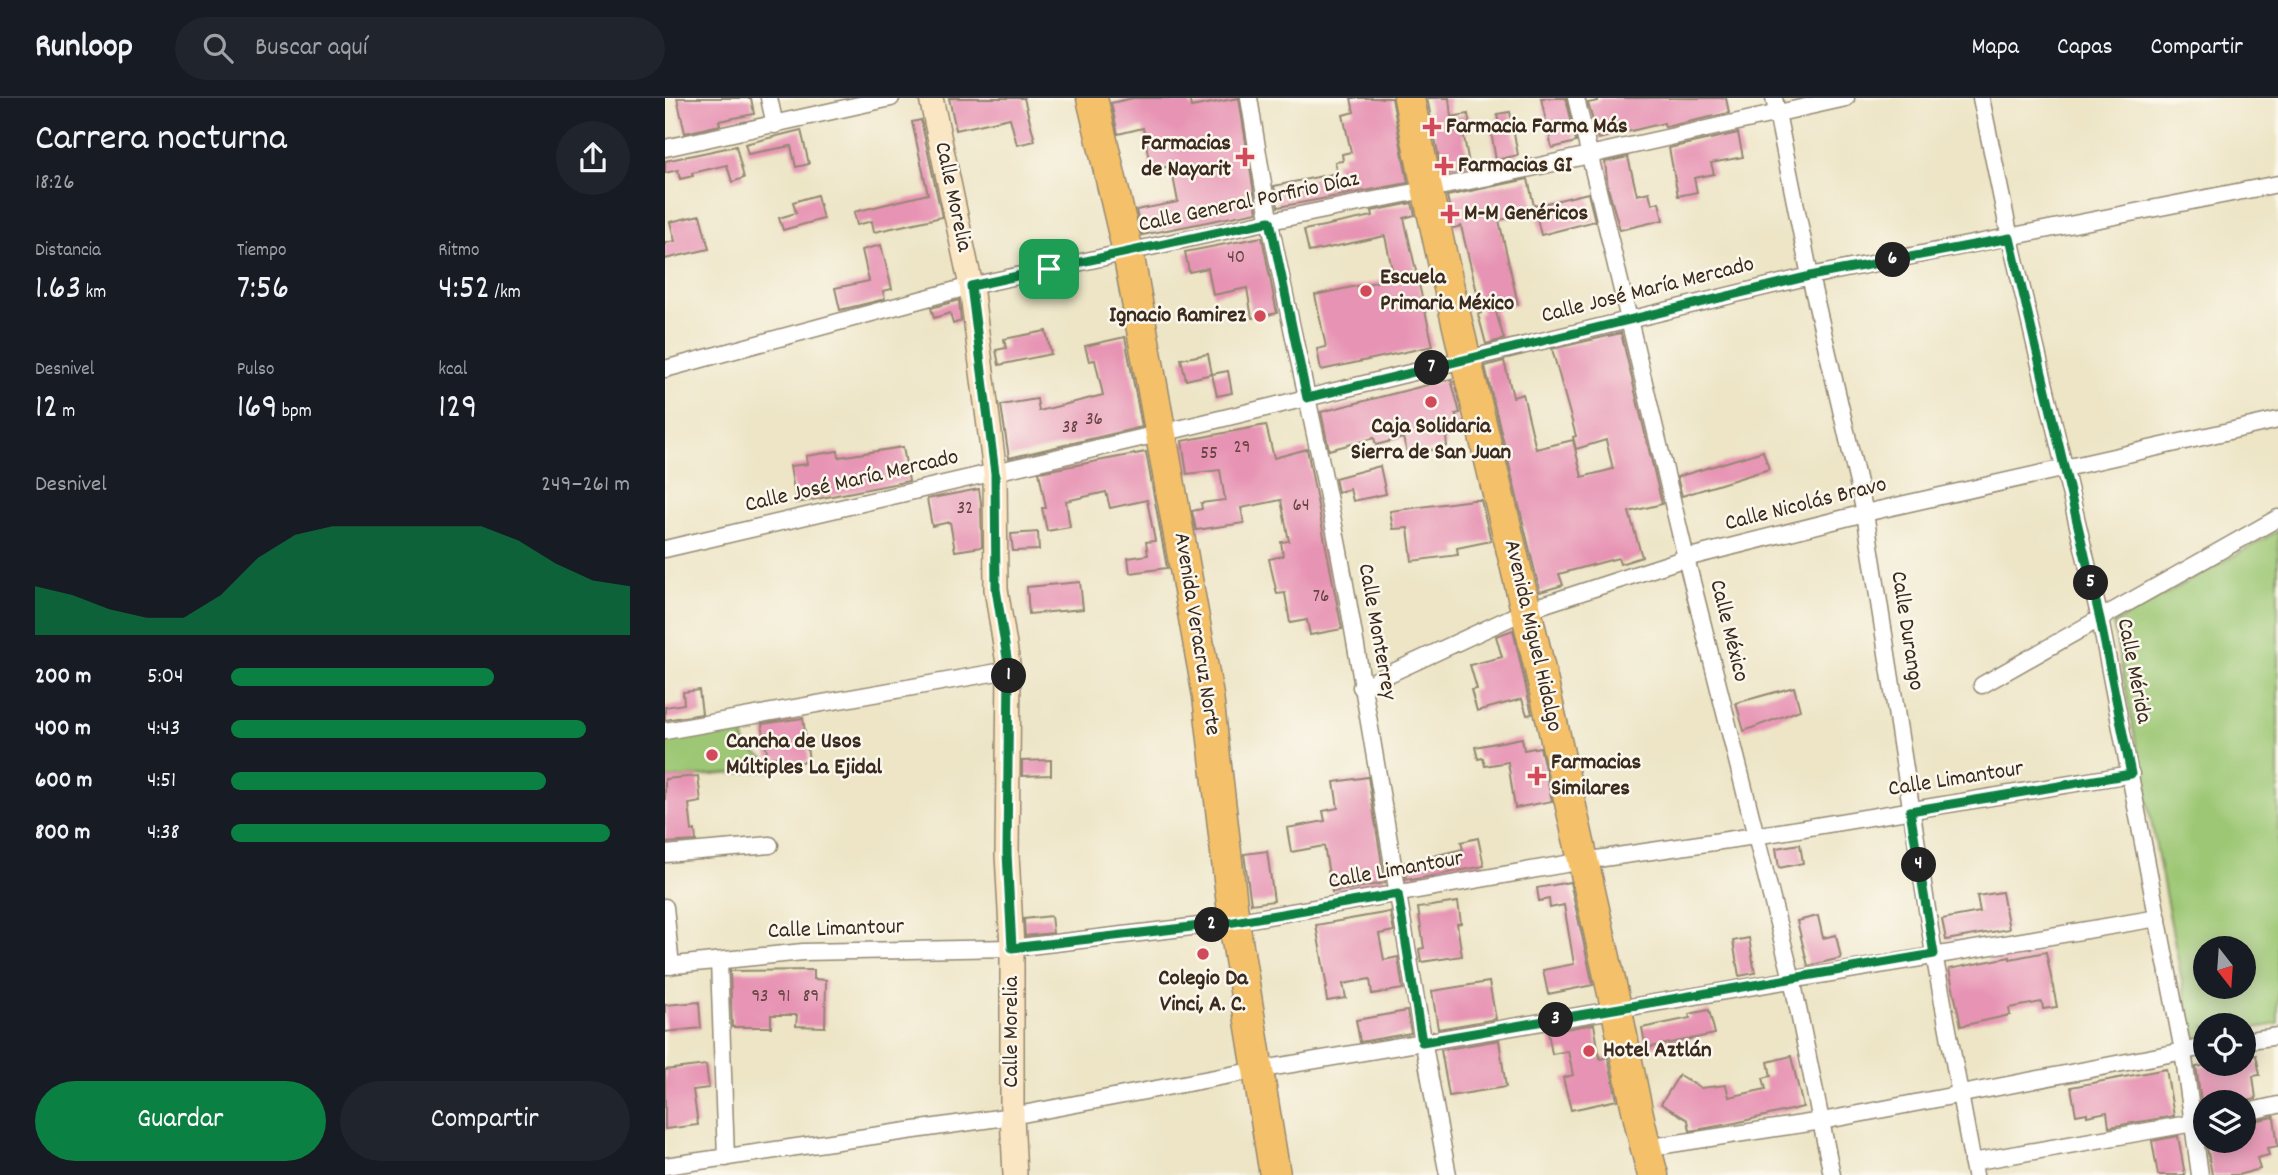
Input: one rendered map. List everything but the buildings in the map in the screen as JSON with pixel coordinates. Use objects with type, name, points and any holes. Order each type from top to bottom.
[{"type":"highway","name":"Avenida Veracruz Norte","points":[[1092,98],[1128,252],[1208,696],[1234,922],[1275,1175]]},
{"type":"highway","name":"Avenida Miguel Hidalgo","points":[[1409,98],[1426,189],[1527,610],[1649,1161]]},
{"type":"street","points":[[769,98],[775,125]]},
{"type":"street","points":[[665,148],[891,98]]},
{"type":"street","name":"Calle Morelia","points":[[931,98],[971,286],[995,473],[996,589],[1009,670],[1007,853],[1012,948],[1012,1116],[1015,1175]]},
{"type":"street","name":"Calle Monterrey","points":[[1249,98],[1270,221],[1340,556],[1422,1042],[1448,1175]]},
{"type":"street","name":"Calle México","points":[[1576,98],[1686,558],[1792,979],[1832,1175]]},
{"type":"street","name":"Calle General Porfirio Díaz","points":[[665,369],[971,286],[1589,154],[1775,105],[1846,98]]},
{"type":"street","name":"Calle Mérida","points":[[1982,98],[2010,238],[2100,619],[2193,1095]]},
{"type":"street","name":"Calle Durango","points":[[1775,105],[1810,276],[1865,513],[1910,811],[1973,1168]]},
{"type":"street","name":"Calle José María Mercado","points":[[665,549],[995,473],[1810,276],[2278,184]]},
{"type":"street","name":"Calle Nicolás Bravo","points":[[1361,687],[1527,610],[1686,558],[1865,513],[2278,420]]},
{"type":"street","points":[[1982,685],[2278,518]]},
{"type":"street","points":[[665,731],[1009,670]]},
{"type":"street","name":"Calle Limantour","points":[[668,966],[803,952],[1012,948],[1234,922],[1583,860],[1755,836],[2131,774]]},
{"type":"street","points":[[665,854],[770,845]]},
{"type":"street","points":[[665,907],[668,966]]},
{"type":"street","points":[[665,1166],[723,1164],[1012,1116],[1257,1070],[2158,918]]},
{"type":"street","points":[[719,961],[723,1164]]},
{"type":"street","points":[[2256,1039],[2278,1036]]},
{"type":"street","points":[[1649,1161],[1822,1121],[2193,1049]]},
{"type":"street","points":[[2256,1109],[2278,1105]]},
{"type":"street","points":[[1973,1168],[2193,1123]]},
{"type":"street","name":"Calle Mérida","points":[[2200,1153],[2200,1175]]},
{"type":"green space","points":[[2278,531],[2278,1024],[2256,1028],[2256,1013],[2193,1013],[2193,1038],[2113,624]]},
{"type":"green space","name":"Cancha de Usos Múltiples La Ejidal","points":[[742,728],[746,747],[770,762],[772,770],[665,779],[665,740]]},
{"type":"place","name":"Farmacia Farma Más","points":[[1432,127]]},
{"type":"place","name":"Farmacias de Nayarit","points":[[1245,157]]},
{"type":"place","name":"Farmacias GI","points":[[1444,166]]},
{"type":"place","name":"M-M Genéricos","points":[[1450,214]]},
{"type":"place","name":"Escuela Primaria México","points":[[1366,291]]},
{"type":"place","name":"Ignacio Ramirez","points":[[1260,316]]},
{"type":"place","name":"Caja Solidaria Sierra de San Juan","points":[[1431,402]]},
{"type":"place","name":"Cancha de Usos Múltiples La Ejidal","points":[[712,755]]},
{"type":"place","name":"Farmacias Similares","points":[[1537,776]]},
{"type":"place","name":"Colegio Da Vinci, A. C.","points":[[1203,954]]},
{"type":"place","name":"Hotel Aztlán","points":[[1589,1051]]},
{"type":"route","points":[[1270,221],[1307,398],[1810,276],[2010,238],[2100,619],[2131,774],[1910,811],[1934,954],[1422,1042],[1398,894],[1234,922],[1012,948],[1007,853],[1009,670],[996,589],[995,473],[971,286],[1049,269],[1270,221]]}]
